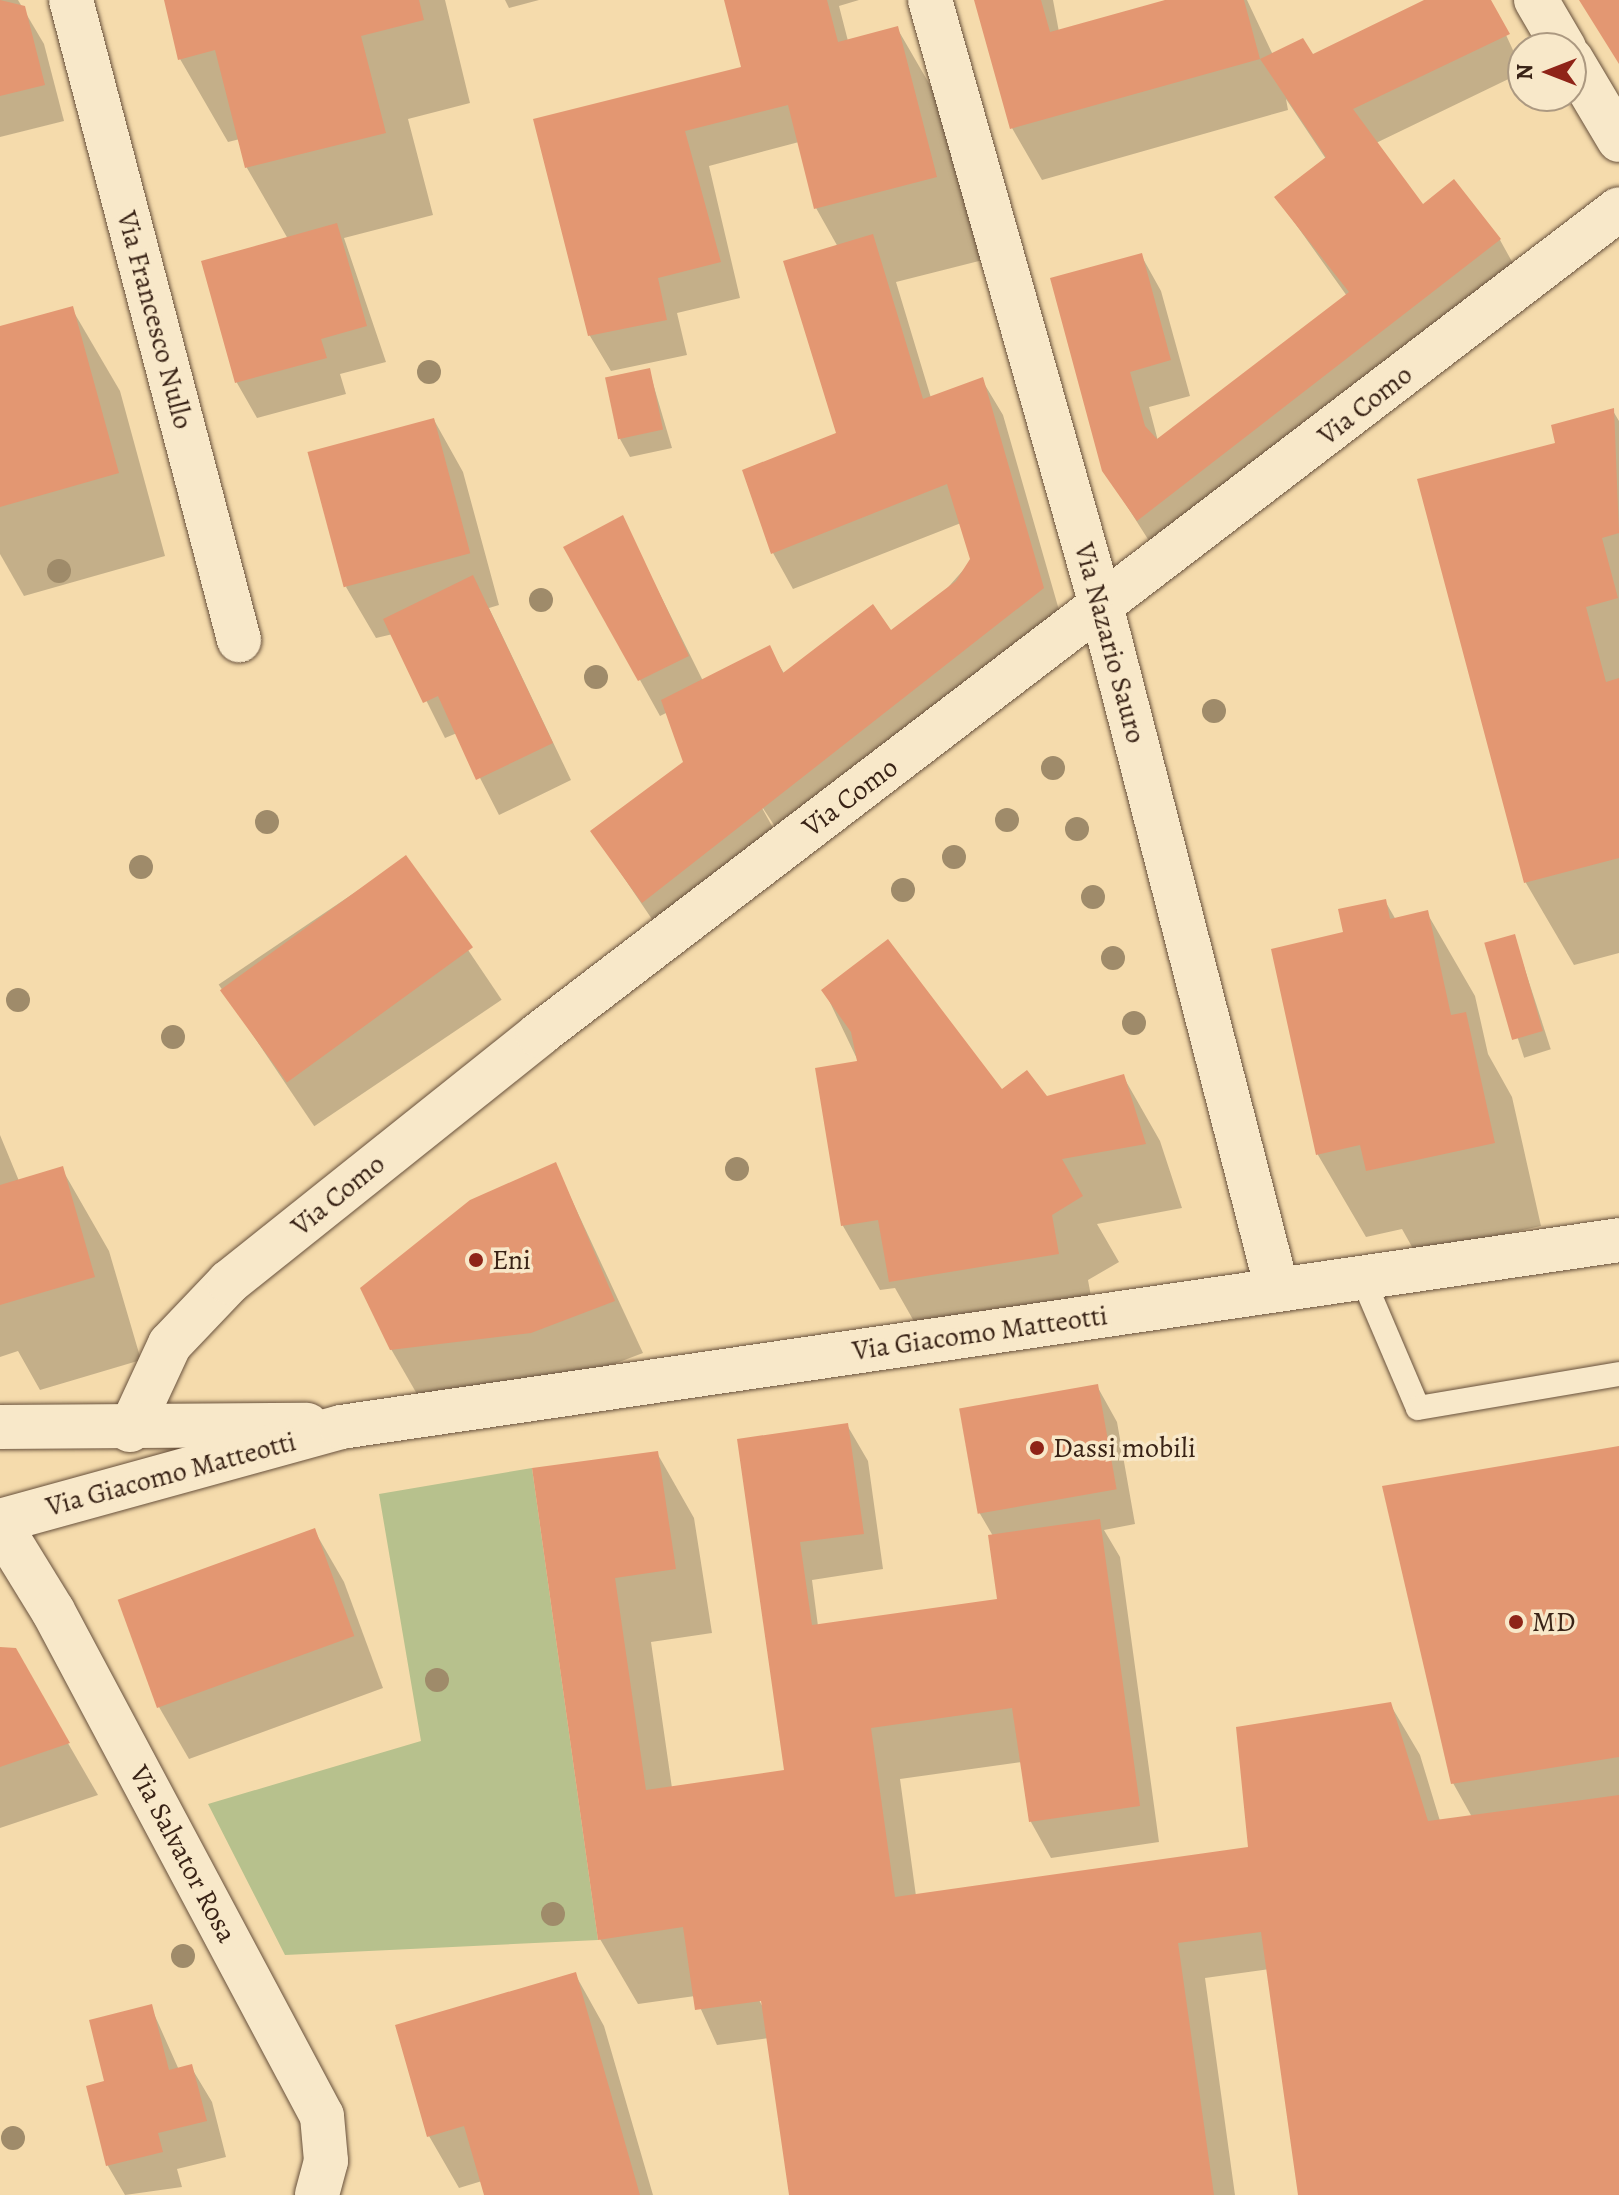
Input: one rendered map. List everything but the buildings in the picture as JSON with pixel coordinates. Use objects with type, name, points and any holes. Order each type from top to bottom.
[{"type":"street","name":"Via Francesco Nullo","points":[[71,0],[239,640]]},
{"type":"street","name":"Via Nazario Sauro","points":[[930,0],[1101,605],[1277,1289]]},
{"type":"street","points":[[1536,0],[1555,32]]},
{"type":"street","points":[[1587,86],[1619,140]]},
{"type":"street","name":"Via Como","points":[[130,1430],[170,1344],[229,1282],[538,1035],[1619,209]]},
{"type":"street","name":"Via Giacomo Matteotti","points":[[0,1523],[341,1427],[1619,1240]]},
{"type":"street","name":"Via Giacomo Matteotti","points":[[0,1427],[130,1430],[214,1422],[341,1427]]},
{"type":"street","name":"Via Salvator Rosa","points":[[0,1523],[53,1611],[322,2116],[326,2161],[317,2195]]},
{"type":"lane","points":[[1362,1277],[1418,1408],[1619,1374]]},
{"type":"green space","points":[[532,1468],[598,1940],[285,1955],[208,1804],[421,1741],[379,1494]]},
{"type":"place","name":"Eni","points":[[476,1260]]},
{"type":"place","name":"Dassi mobili","points":[[1037,1448]]},
{"type":"place","name":"MD","points":[[1516,1622]]}]
